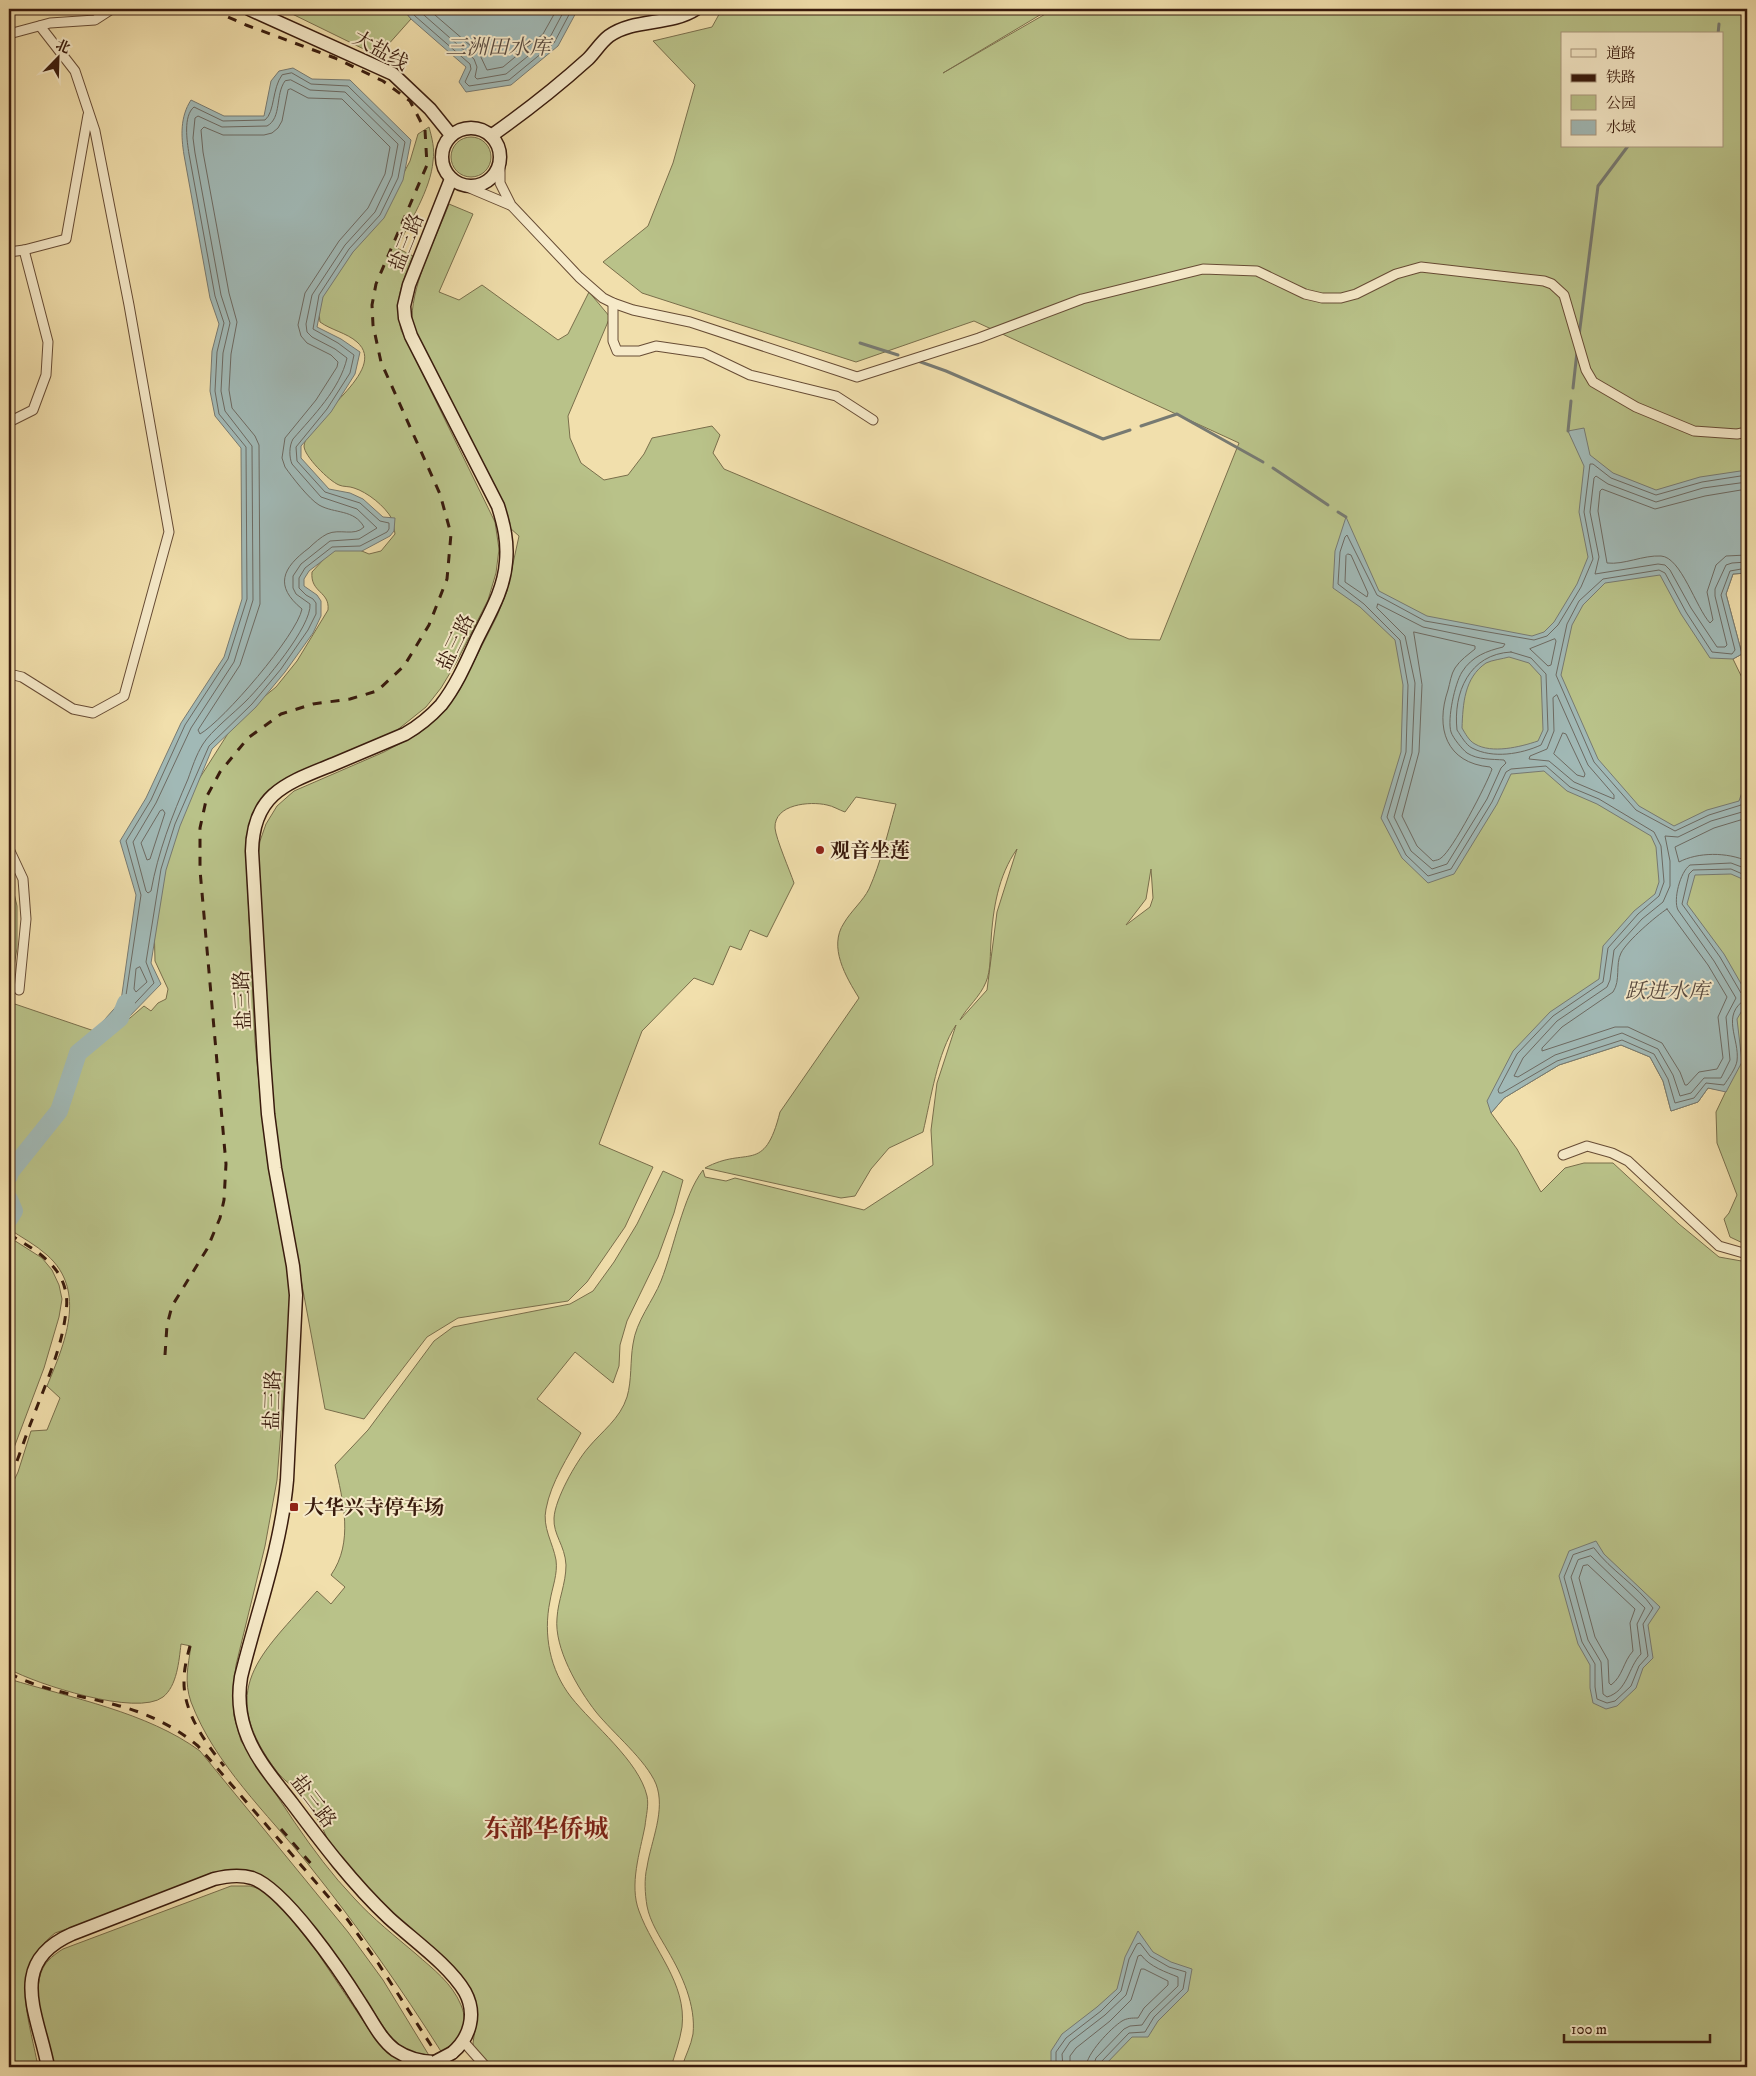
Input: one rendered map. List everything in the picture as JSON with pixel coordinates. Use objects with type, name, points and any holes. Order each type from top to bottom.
[{"type":"main road","name":"大盐线","points":[[249,9],[371,62],[393,74],[417,96],[451,135]]},
{"type":"main road","points":[[492,136],[532,107],[590,58],[608,37],[627,26],[677,18],[696,9]]},
{"type":"main road","points":[[471,128],[479,129],[492,136],[499,149],[500,164],[493,176],[481,185],[466,186],[452,180],[447,174],[442,161],[443,147],[451,135],[471,128]]},
{"type":"main road","name":"盐三路","points":[[48,2067],[31,1989],[35,1966],[43,1953],[57,1941],[72,1934],[214,1879],[236,1876],[258,1881],[282,1898],[345,1979],[386,2042],[405,2056],[425,2062],[434,2062],[452,2053],[463,2041],[469,2029],[471,2015],[465,1992],[446,1970],[361,1889],[330,1853],[256,1754],[242,1719],[239,1697],[242,1672],[273,1562],[284,1510],[296,1295],[293,1266],[276,1168],[264,1060],[252,851],[254,826],[263,806],[271,796],[290,782],[405,734],[430,716],[450,692],[460,676],[497,599],[506,564],[506,535],[498,506],[411,336],[405,318],[404,306],[409,284],[452,180]]},
{"type":"street","points":[[9,34],[50,23],[95,20],[112,9]]},
{"type":"street","points":[[9,674],[22,677],[73,709],[92,713],[124,696],[136,644],[152,596],[169,532],[129,305],[95,132],[75,71],[40,26]]},
{"type":"street","points":[[9,252],[66,239],[89,112]]},
{"type":"street","points":[[500,164],[500,183],[510,205],[586,283],[612,303],[690,322],[857,377],[978,338],[1082,299],[1203,270],[1257,271],[1305,294],[1322,298],[1341,298],[1356,294],[1396,274],[1421,267],[1544,281],[1552,284],[1564,295],[1586,370],[1594,382],[1636,407],[1694,431],[1737,434],[1747,432]]},
{"type":"street","points":[[466,186],[510,205]]},
{"type":"street","points":[[9,422],[33,410],[46,375],[48,342],[24,250]]},
{"type":"street","points":[[612,303],[614,340],[617,351],[638,351],[656,346],[704,353],[750,375],[836,396],[873,420]]},
{"type":"street","points":[[9,849],[23,879],[26,919],[19,990]]},
{"type":"street","points":[[1563,1155],[1587,1146],[1612,1153],[1628,1161],[1719,1246],[1747,1254]]},
{"type":"street","points":[[463,2041],[486,2067]]},
{"type":"green space","points":[[282,9],[403,9],[411,19],[378,56]]},
{"type":"green space","points":[[722,9],[1050,9],[943,73],[1054,9],[1747,9],[1747,573],[1733,574],[1726,594],[1742,654],[1733,659],[1747,688],[1747,1245],[1730,1237],[1724,1219],[1729,1213],[1737,1195],[1717,1143],[1716,1112],[1726,1091],[1708,1088],[1698,1102],[1671,1111],[1663,1081],[1650,1057],[1621,1045],[1559,1065],[1504,1098],[1491,1113],[1517,1149],[1541,1192],[1565,1168],[1584,1163],[1613,1163],[1679,1224],[1719,1257],[1747,1262],[1747,2067],[682,2067],[693,2034],[690,2001],[678,1970],[653,1924],[648,1912],[646,1897],[646,1872],[659,1815],[659,1794],[656,1784],[645,1766],[589,1703],[563,1655],[557,1630],[557,1618],[566,1565],[564,1552],[554,1524],[555,1510],[562,1491],[578,1462],[624,1405],[630,1384],[632,1350],[638,1327],[658,1289],[684,1208],[703,1170],[705,1177],[726,1181],[735,1178],[864,1210],[933,1165],[931,1130],[937,1083],[956,1025],[949,1036],[939,1062],[923,1132],[889,1148],[871,1169],[855,1196],[841,1198],[705,1168],[720,1162],[752,1155],[760,1152],[767,1145],[774,1132],[780,1112],[859,998],[844,971],[838,952],[838,942],[844,923],[869,889],[881,858],[896,804],[856,797],[845,812],[827,805],[803,804],[787,809],[776,820],[775,828],[780,847],[794,883],[767,937],[750,930],[741,950],[730,946],[713,985],[694,978],[642,1031],[599,1144],[653,1167],[625,1227],[587,1282],[568,1301],[458,1318],[427,1337],[364,1419],[325,1409],[282,1177],[269,1073],[257,864],[260,841],[266,824],[277,806],[294,791],[384,752],[418,734],[441,715],[459,691],[497,616],[507,591],[519,536],[510,528],[412,322],[416,289],[449,204],[473,214],[439,292],[459,300],[482,285],[558,340],[568,334],[589,292],[610,317],[568,416],[570,438],[581,463],[604,480],[628,475],[644,454],[652,438],[712,426],[720,435],[713,453],[724,469],[1129,639],[1160,640],[1239,443],[974,321],[856,362],[642,293],[603,262],[648,226],[673,163],[695,85],[653,41],[712,27]],"holes":[[[1017,849],[997,912],[990,966],[995,905],[1005,870]],[[1151,869],[1153,898],[1150,907],[1126,925],[1146,899]],[[990,968],[987,990],[960,1020],[983,987]]]},
{"type":"green space","points":[[429,127],[434,152],[431,172],[424,194],[397,248],[413,256],[400,292],[399,319],[401,330],[495,522],[499,549],[496,573],[488,600],[456,663],[441,688],[426,707],[396,731],[285,780],[248,834],[246,854],[255,1041],[261,1105],[291,1279],[291,1303],[277,1480],[265,1546],[236,1665],[233,1690],[234,1716],[241,1741],[308,1842],[361,1906],[435,1971],[453,1990],[461,2005],[464,2020],[463,2026],[457,2038],[442,2053],[395,1981],[344,1910],[308,1864],[243,1788],[214,1747],[201,1725],[189,1695],[187,1674],[191,1646],[181,1644],[176,1673],[168,1692],[163,1697],[150,1702],[110,1701],[86,1696],[41,1683],[9,1669],[9,1491],[18,1472],[31,1431],[47,1430],[60,1398],[47,1386],[65,1336],[69,1319],[70,1301],[67,1285],[59,1269],[43,1251],[9,1229],[9,1002],[109,1036],[144,1006],[151,1011],[158,1003],[166,999],[168,989],[155,961],[154,921],[167,857],[194,787],[234,724],[276,687],[297,661],[328,610],[326,599],[314,584],[312,572],[334,548],[357,549],[369,554],[381,551],[395,534],[392,519],[380,505],[370,496],[359,490],[341,486],[329,479],[312,462],[304,446],[308,434],[356,380],[363,366],[364,354],[357,342],[320,322],[318,305],[329,284],[386,207],[410,161],[418,134]]},
{"type":"green space","points":[[475,137],[482,140],[488,146],[491,157],[490,165],[482,174],[475,177],[467,177],[460,174],[452,165],[451,153],[454,146],[463,138]]},
{"type":"green space","points":[[9,872],[17,906],[17,948],[9,997]]},
{"type":"green space","points":[[663,1171],[683,1180],[674,1213],[658,1257],[627,1321],[620,1345],[619,1366],[613,1383],[575,1352],[537,1399],[581,1433],[556,1479],[548,1499],[545,1516],[556,1560],[556,1576],[547,1627],[550,1652],[553,1664],[564,1687],[635,1770],[647,1796],[648,1807],[635,1880],[636,1901],[645,1925],[674,1981],[682,2011],[682,2027],[671,2067],[487,2067],[474,2051],[473,2043],[477,2016],[474,2001],[333,1854],[320,1822],[311,1808],[298,1791],[278,1773],[259,1744],[249,1718],[247,1696],[252,1675],[263,1655],[317,1591],[331,1604],[345,1587],[331,1575],[342,1549],[345,1521],[335,1465],[368,1430],[434,1341],[453,1327],[570,1304],[593,1291],[614,1262],[637,1224]]},
{"type":"green space","points":[[9,1237],[42,1258],[52,1270],[59,1285],[62,1299],[59,1317],[44,1368],[9,1461]]},
{"type":"green space","points":[[9,1679],[133,1716],[179,1737],[200,1751],[348,1932],[383,1980],[430,2057],[414,2053],[401,2046],[389,2035],[344,1966],[279,1888],[264,1879],[210,1879],[55,1933],[40,1948],[31,1963],[27,1979],[27,2012],[38,2067],[9,2067]]},
{"type":"green space","points":[[231,1886],[250,1886],[264,1890],[277,1901],[317,1952],[378,2043],[390,2054],[412,2067],[51,2067],[38,2004],[39,1979],[43,1968],[49,1960],[63,1949]]},
{"type":"water","name":"三洲田水库","points":[[403,9],[578,9],[558,46],[511,85],[466,92],[459,82],[466,67],[411,19]]},
{"type":"water","points":[[293,68],[312,79],[350,80],[411,140],[403,180],[384,218],[353,252],[323,297],[317,327],[341,339],[360,352],[355,374],[331,412],[301,446],[301,458],[329,489],[350,493],[363,499],[383,517],[395,518],[394,531],[390,536],[362,551],[335,551],[309,571],[304,579],[304,586],[317,595],[321,601],[321,616],[313,633],[285,672],[256,707],[212,749],[180,826],[166,870],[151,963],[161,984],[125,1021],[98,1027],[121,1001],[136,895],[120,841],[146,798],[181,723],[224,657],[242,599],[241,448],[215,416],[210,391],[212,351],[219,324],[210,298],[184,155],[182,141],[183,120],[191,100],[224,116],[264,116],[271,81],[279,71]]},
{"type":"water","name":"跃进水库","points":[[1584,428],[1590,455],[1613,473],[1656,490],[1700,477],[1747,470],[1747,573],[1733,574],[1726,594],[1742,654],[1733,659],[1710,658],[1681,614],[1660,575],[1605,583],[1583,605],[1572,625],[1561,675],[1598,759],[1639,806],[1674,826],[1707,810],[1739,801],[1747,778],[1747,881],[1731,874],[1695,875],[1687,904],[1724,954],[1747,994],[1747,1002],[1737,1019],[1742,1062],[1726,1092],[1708,1088],[1698,1102],[1671,1111],[1663,1081],[1650,1057],[1621,1045],[1559,1065],[1504,1098],[1491,1113],[1487,1101],[1513,1051],[1550,1012],[1599,979],[1603,946],[1634,911],[1655,894],[1659,882],[1656,847],[1651,836],[1597,804],[1567,791],[1544,771],[1511,774],[1497,804],[1454,874],[1428,883],[1402,858],[1381,818],[1401,752],[1403,685],[1395,640],[1360,607],[1333,588],[1335,551],[1346,517],[1379,591],[1427,616],[1532,636],[1544,632],[1554,622],[1577,584],[1588,557],[1579,512],[1584,466],[1568,431]],"holes":[[[1509,657],[1529,663],[1541,676],[1543,730],[1538,741],[1498,749],[1489,749],[1473,743],[1462,728],[1464,701],[1473,676],[1486,663],[1494,660]]]},
{"type":"water","points":[[1596,1541],[1604,1554],[1660,1607],[1648,1625],[1653,1658],[1643,1668],[1636,1688],[1617,1706],[1606,1709],[1593,1703],[1590,1688],[1590,1665],[1578,1644],[1559,1576],[1569,1551]]},
{"type":"water","points":[[1138,1931],[1153,1952],[1171,1962],[1192,1969],[1188,1991],[1158,2021],[1148,2037],[1132,2037],[1103,2067],[1051,2067],[1051,2051],[1062,2034],[1117,1989],[1125,1957]]},
{"type":"waterway","points":[[1718,32],[1719,24]]},
{"type":"waterway","points":[[1579,336],[1598,186],[1626,148]]},
{"type":"waterway","points":[[860,343],[898,355]]},
{"type":"waterway","points":[[1573,388],[1577,352]]},
{"type":"waterway","points":[[918,361],[946,371],[1103,439],[1130,430]]},
{"type":"waterway","points":[[1568,431],[1571,401]]},
{"type":"waterway","points":[[1141,426],[1177,414],[1263,462]]},
{"type":"waterway","points":[[1273,468],[1328,505]]},
{"type":"waterway","points":[[1338,512],[1346,517]]},
{"type":"waterway","points":[[9,1176],[10,1172],[59,1111],[78,1053],[120,1018],[126,1003]]},
{"type":"waterway","points":[[9,1199],[14,1211],[9,1219]]},
{"type":"railway","points":[[165,1355],[167,1325],[172,1306],[207,1249],[220,1218],[224,1200],[226,1164],[200,870],[200,828],[207,796],[220,772],[248,738],[281,714],[313,704],[350,699],[377,691],[404,666],[429,625],[447,579],[451,534],[440,494],[381,362],[373,325],[372,305],[376,284],[427,165],[425,130],[410,101],[383,81],[335,58],[246,25],[210,9]]},
{"type":"railway","points":[[9,1234],[51,1264],[63,1282],[67,1303],[57,1353],[9,1480]]},
{"type":"railway","points":[[190,1646],[184,1676],[187,1704],[203,1737],[224,1766]]},
{"type":"railway","points":[[9,1673],[48,1688],[139,1712],[170,1726],[198,1746],[345,1916],[378,1963],[445,2067]]},
{"type":"railway","points":[[281,1829],[312,1865]]},
{"type":"place","name":"观音坐莲","points":[[820,850]]},
{"type":"place","name":"大华兴寺停车场","points":[[294,1507]]},
{"type":"district","name":"东部华侨城","points":[[546,1828]]}]
